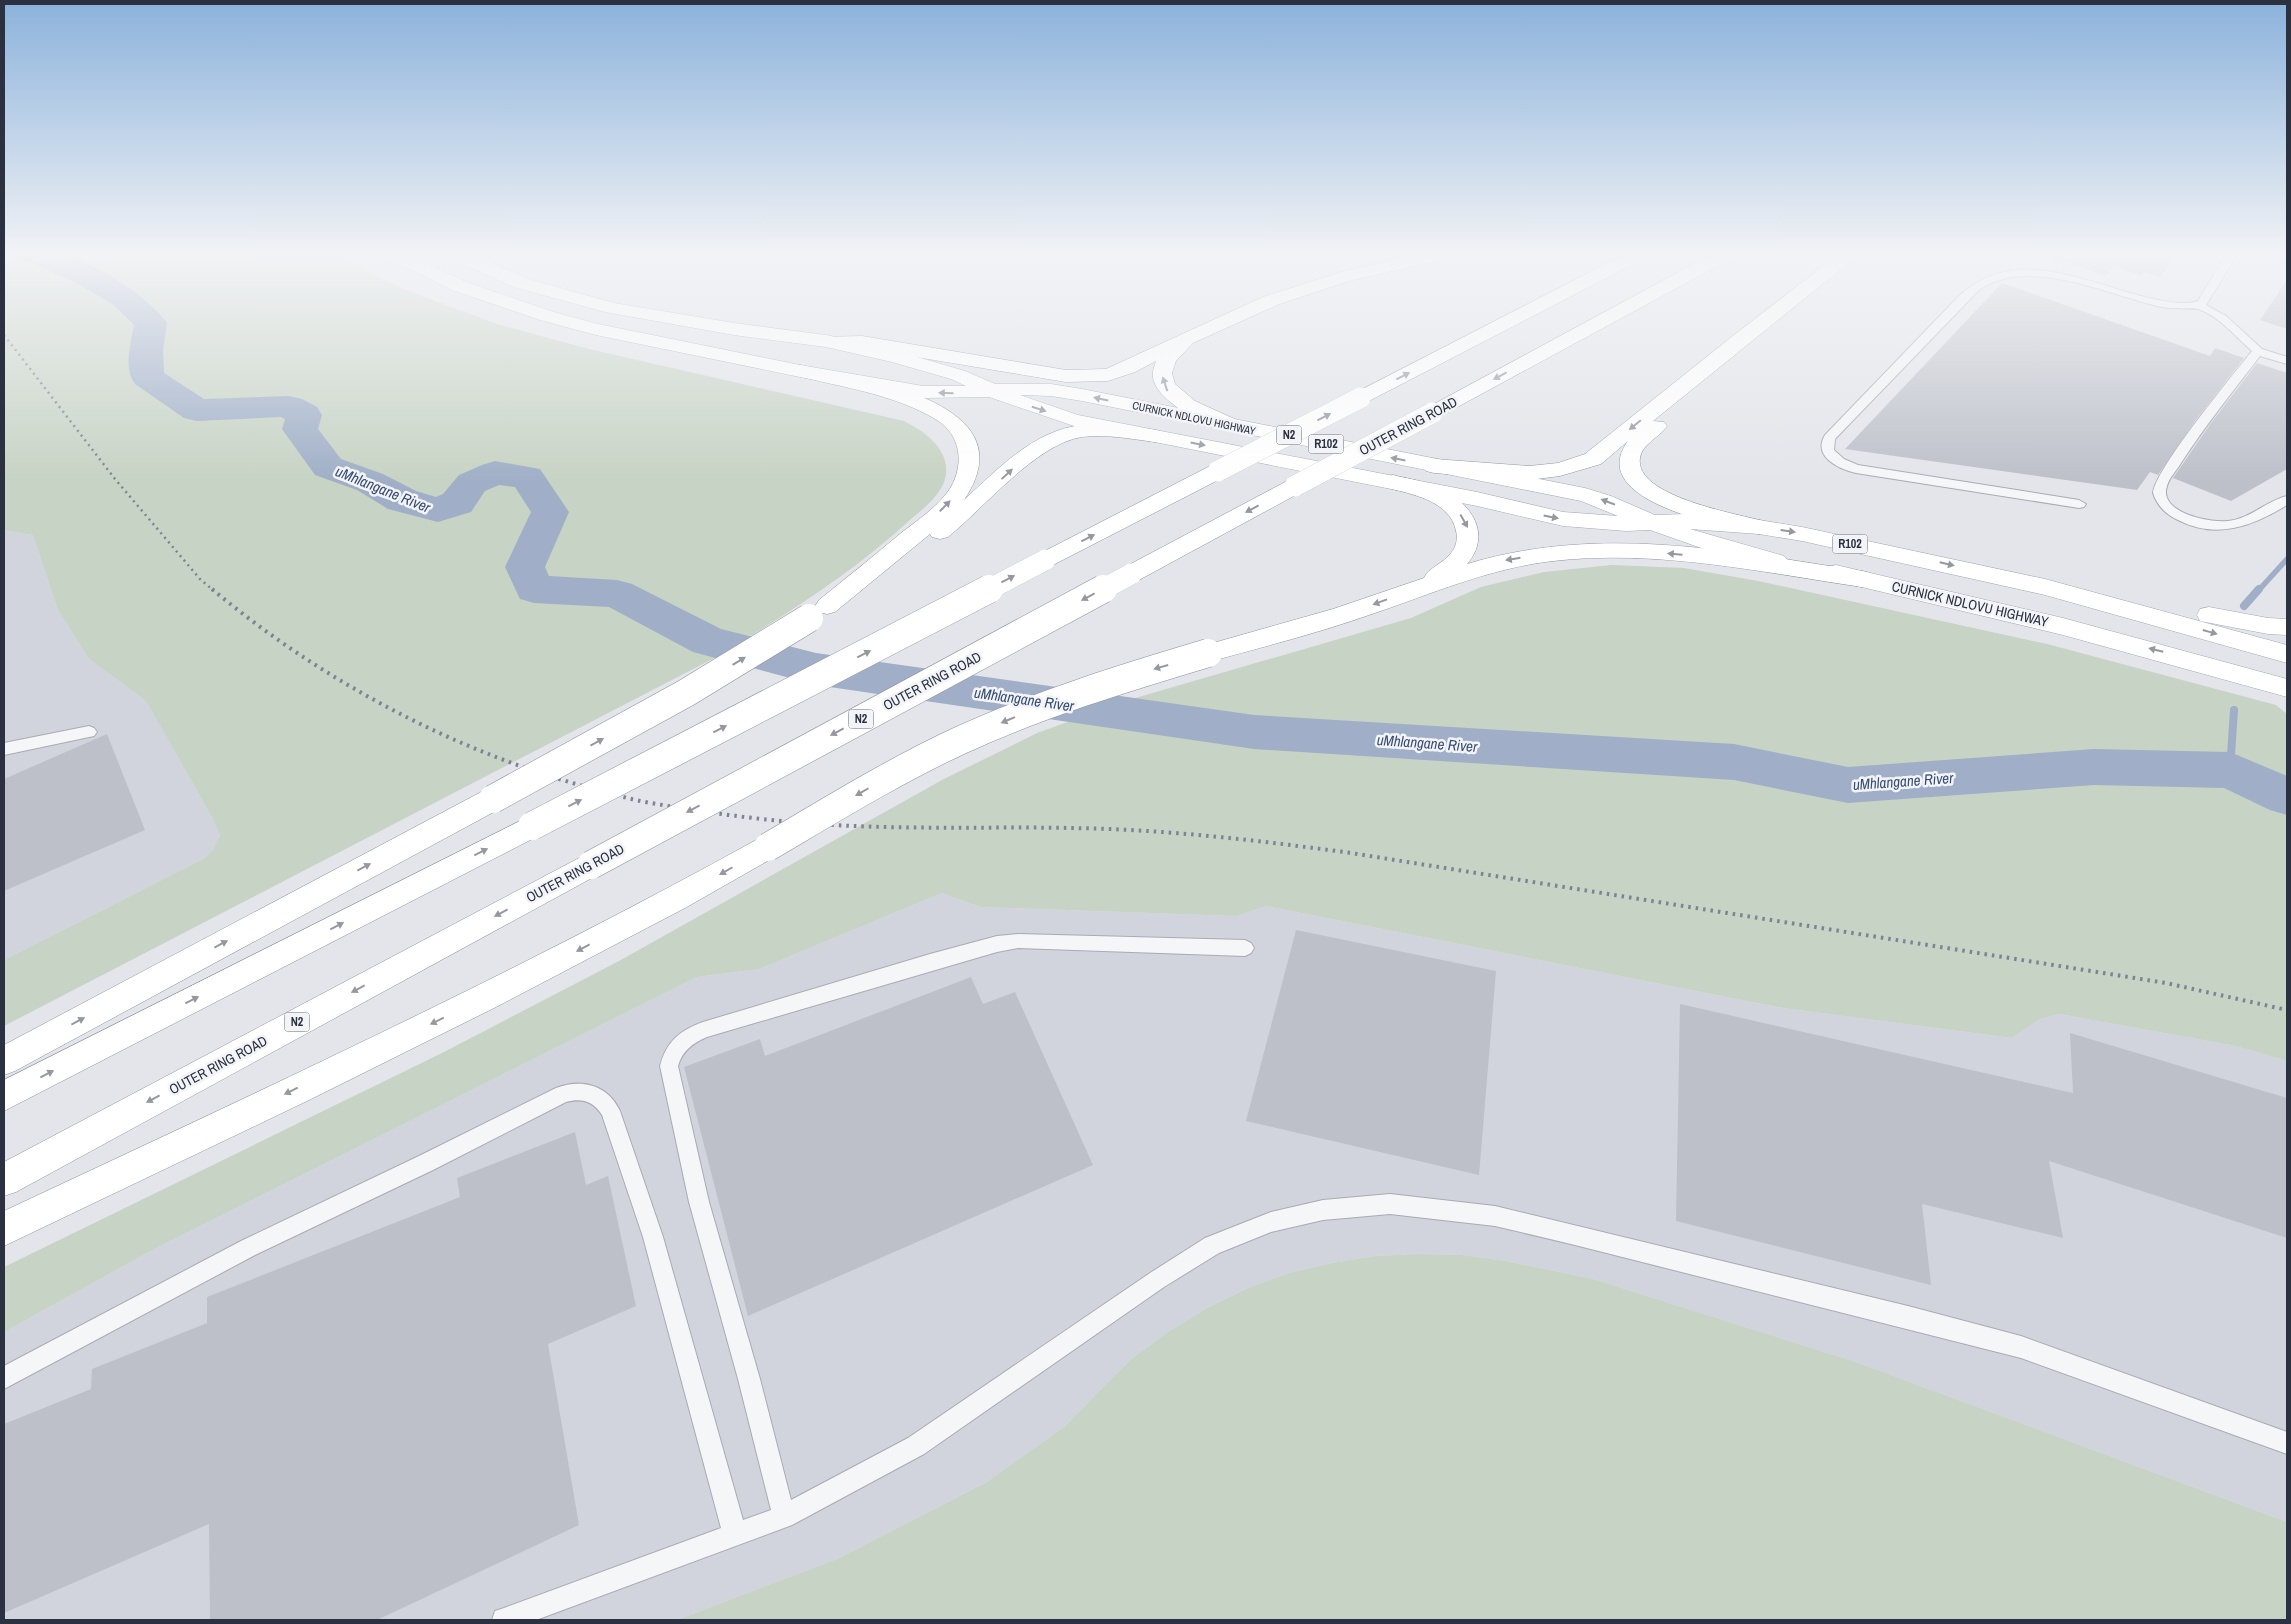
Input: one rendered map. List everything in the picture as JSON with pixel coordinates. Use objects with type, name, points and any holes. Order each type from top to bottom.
[{"type":"main road","name":"CURNICK NDLOVU HIGHWAY","points":[[595,329],[800,371],[923,392],[1051,390],[1082,394],[1434,466],[1584,494],[1608,502],[1652,523],[1734,552],[1938,595],[2160,651],[2277,684]]},
{"type":"main road","name":"CURNICK NDLOVU HIGHWAY","points":[[733,329],[826,341],[897,357],[958,374],[1035,408],[1074,420],[1393,482],[1563,519],[1619,524],[1685,521],[1759,527],[1812,536],[2045,588],[2287,654]]},
{"type":"main road","points":[[826,341],[862,342],[1032,372],[1087,376],[1108,375],[1128,368],[1208,329]]},
{"type":"main road","name":"N2","points":[[4,1096],[532,826],[1494,329]]},
{"type":"main road","name":"OUTER RING ROAD","points":[[4,1180],[1587,329]]},
{"type":"main road","points":[[1434,466],[1529,473],[1560,469],[1593,459],[1754,329]]},
{"type":"main road","points":[[1194,335],[1168,358],[1162,374],[1164,383],[1168,392],[1192,410],[1234,426]]},
{"type":"main road","points":[[1741,339],[1686,401],[1641,439],[1629,458],[1629,467],[1631,474],[1638,484],[1656,495],[1681,506],[1759,527]]},
{"type":"main road","points":[[800,371],[878,390],[945,416],[963,433],[971,450],[970,467],[961,488],[950,500],[928,523],[818,612]]},
{"type":"main road","points":[[4,1061],[686,693],[924,544],[953,522],[1031,452],[1043,444],[1058,437],[1080,431],[1107,430],[1156,436]]},
{"type":"main road","points":[[1393,482],[1437,495],[1461,514],[1468,526],[1469,540],[1463,554],[1454,565],[1426,585]]},
{"type":"main road","points":[[4,1230],[520,981],[686,894],[889,777],[960,741],[1026,712],[1102,684],[1316,623],[1426,585],[1504,561],[1553,553],[1591,550],[1642,551],[1690,555],[1862,579]]},
{"type":"main road","points":[[2045,588],[2137,598],[2232,620],[2287,627]]},
{"type":"lane","points":[[1935,329],[1836,431],[1827,443],[1827,451],[1831,456],[1843,464],[1856,469],[2079,504]]},
{"type":"lane","points":[[2234,329],[2258,351],[2287,361]]},
{"type":"lane","points":[[2258,351],[2180,455],[2160,487],[2161,499],[2170,510],[2184,519],[2205,526],[2221,527],[2237,525],[2287,500]]},
{"type":"lane","points":[[2277,684],[2287,697]]},
{"type":"lane","points":[[4,749],[89,732]]},
{"type":"lane","points":[[784,1517],[749,1379],[699,1202],[669,1066],[673,1053],[679,1043],[703,1030],[997,944],[1018,941],[1245,948]]},
{"type":"lane","points":[[4,1378],[248,1248],[426,1163],[562,1094],[574,1090],[584,1090],[605,1101],[653,1237],[735,1535]]},
{"type":"lane","points":[[504,1620],[784,1517],[916,1446],[1157,1280],[1212,1245],[1271,1222],[1323,1210],[1390,1204],[1494,1216],[1946,1327],[2021,1348],[2287,1443]]},
{"type":"shaded area","points":[[4,530],[33,535],[58,610],[89,659],[146,701],[213,819],[220,835],[213,850],[203,859],[4,960]]},
{"type":"shaded area","points":[[942,893],[980,907],[1237,916],[1266,906],[1783,1008],[2012,1038],[2040,1019],[2059,1014],[2236,1046],[2287,1061],[2287,1522],[1856,1362],[1593,1279],[1506,1261],[1462,1255],[1418,1254],[1375,1256],[1289,1273],[1248,1288],[1207,1308],[1168,1332],[1130,1360],[1064,1427],[985,1483],[837,1559],[677,1620],[4,1620],[4,1332],[158,1247],[697,977],[759,969]]},
{"type":"green space","points":[[4,329],[515,329],[589,349],[904,421],[921,431],[935,444],[945,460],[946,469],[945,479],[940,491],[867,557],[796,607],[722,654],[4,1026],[4,960],[203,859],[213,850],[220,835],[213,819],[146,701],[89,659],[58,610],[33,535],[4,530]]},
{"type":"green space","points":[[1612,565],[1684,568],[1758,581],[2047,644],[2276,705],[2287,714],[2287,1061],[2236,1046],[2059,1014],[2040,1019],[2012,1038],[1783,1008],[1266,906],[1237,916],[980,907],[942,893],[759,969],[697,977],[158,1247],[4,1332],[4,1267],[440,1054],[619,961],[942,780],[1037,733],[1132,699],[1411,618],[1481,587],[1544,572]]},
{"type":"green space","points":[[1418,1254],[1462,1255],[1506,1261],[1593,1279],[1856,1362],[2287,1522],[2287,1620],[677,1620],[837,1559],[985,1483],[1064,1427],[1130,1360],[1168,1332],[1207,1308],[1248,1288],[1289,1273],[1375,1256]]},
{"type":"building","points":[[1959,329],[2132,329],[2210,356],[2215,348],[2244,358],[2195,421],[2158,475],[2150,472],[2137,490],[1845,449]]},
{"type":"building","points":[[2257,363],[2287,373],[2287,469],[2231,501],[2173,478],[2211,423]]},
{"type":"building","points":[[107,734],[145,830],[4,891],[4,779]]},
{"type":"building","points":[[1296,930],[1496,971],[1479,1175],[1246,1121]]},
{"type":"building","points":[[971,977],[983,1004],[1015,992],[1093,1165],[748,1316],[684,1067],[760,1039],[765,1056]]},
{"type":"building","points":[[1680,1004],[2073,1093],[2070,1033],[2287,1098],[2287,1238],[2049,1161],[2063,1238],[1922,1204],[1931,1285],[1676,1221]]},
{"type":"building","points":[[575,1132],[586,1185],[608,1176],[636,1306],[548,1344],[579,1525],[377,1620],[210,1620],[209,1524],[4,1613],[4,1424],[91,1389],[92,1369],[207,1323],[207,1297],[460,1197],[457,1178]]},
{"type":"waterway","name":"uMhlangane River","points":[[150,329],[146,351],[147,377],[197,410],[289,407],[304,415],[300,429],[328,467],[370,482],[402,500],[438,510],[457,503],[472,483],[495,473],[527,477],[550,512],[525,567],[534,589],[617,594],[708,641],[816,669],[1254,732],[1734,762],[1848,785],[2094,767],[2230,770],[2287,797]]},
{"type":"waterway","points":[[2258,591],[2287,559]]},
{"type":"waterway","points":[[2244,606],[2259,589]]},
{"type":"waterway","points":[[2230,770],[2234,710]]},
{"type":"railway","points":[[4,335],[115,479],[200,579],[214,591]]},
{"type":"railway","points":[[212,589],[300,655],[394,711],[444,735],[546,775],[644,802],[727,815],[829,825],[1130,830],[1213,836],[1296,846],[1351,853],[2166,983],[2287,1010]]}]
